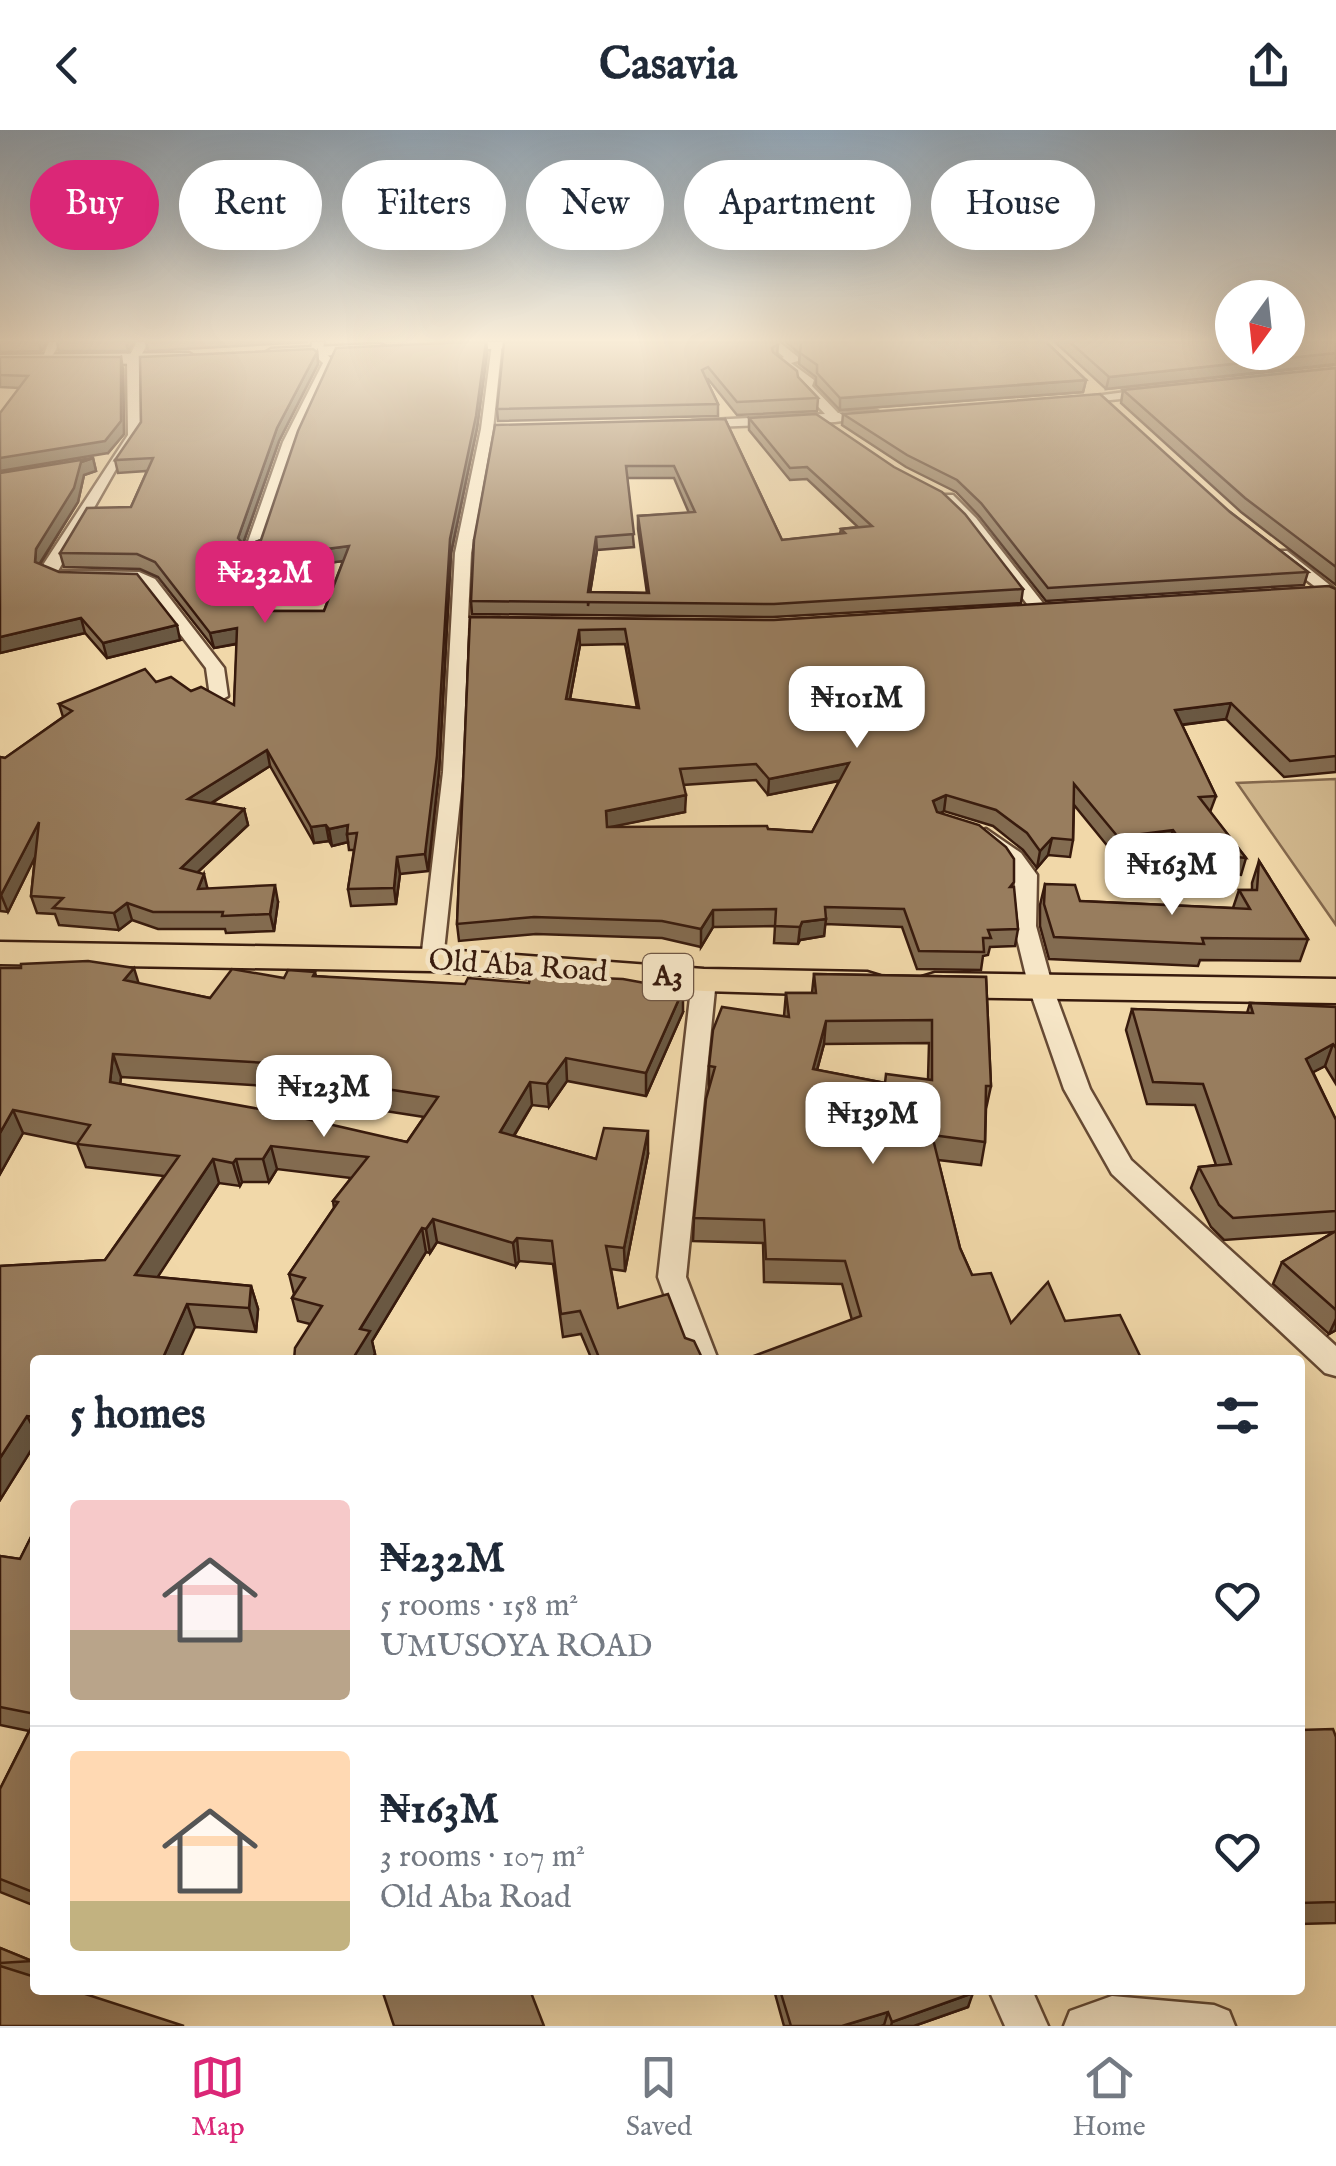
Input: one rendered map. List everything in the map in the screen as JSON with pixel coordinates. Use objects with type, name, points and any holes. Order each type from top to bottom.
[{"type":"main road","name":"Old Aba Road","points":[[0,954],[432,960],[704,980],[1336,991]]},
{"type":"street","points":[[134,430],[107,461],[51,565],[50,574],[63,578],[138,577],[149,582],[215,668],[219,696]]},
{"type":"street","points":[[252,554],[296,430]]},
{"type":"street","points":[[432,960],[453,772],[463,554],[496,430]]},
{"type":"street","points":[[932,490],[948,498],[971,521],[1040,610]]},
{"type":"street","points":[[1265,541],[1310,585],[1334,589]]},
{"type":"street","points":[[1021,612],[1059,609]]},
{"type":"street","points":[[459,623],[518,624]]},
{"type":"street","points":[[971,830],[985,834],[1014,857],[1026,876],[1026,926],[1041,988],[1077,1089],[1121,1167],[1336,1364]]},
{"type":"street","points":[[701,1355],[672,1277],[704,980]]},
{"type":"street","points":[[1012,1995],[1027,2026]]},
{"type":"street","points":[[1086,2026],[1112,2017],[1214,2026]]},
{"type":"shaded area","points":[[1336,779],[1336,925],[1237,783]]},
{"type":"building","points":[[0,430],[113,430],[105,441],[0,458]]},
{"type":"building","points":[[135,430],[276,430],[238,538],[245,546],[261,540],[298,431],[473,430],[450,539],[437,756],[425,854],[397,857],[394,888],[348,889],[357,833],[347,834],[348,825],[311,827],[267,750],[188,799],[244,809],[181,868],[204,874],[198,889],[275,885],[270,914],[153,912],[127,903],[114,913],[53,908],[63,898],[31,896],[39,822],[0,895],[0,757],[5,758],[72,711],[59,704],[145,669],[156,682],[171,677],[191,691],[201,687],[234,705],[237,628],[210,633],[155,562],[137,554],[60,553],[87,508],[131,507],[153,458],[115,460]],"holes":[[[349,546],[324,611],[262,611],[227,562]]]},
{"type":"building","points":[[494,430],[730,430],[782,540],[872,526],[807,467],[790,468],[759,430],[840,430],[894,467],[942,492],[965,514],[1023,589],[774,604],[471,601],[474,540]],"holes":[[[626,466],[674,466],[695,512],[638,516],[649,593],[588,592],[596,537],[634,534]]]},
{"type":"building","points":[[869,430],[1140,430],[1230,512],[1308,572],[1048,588],[981,503],[957,480]]},
{"type":"building","points":[[1169,430],[1336,430],[1336,567],[1245,498]]},
{"type":"building","points":[[93,458],[81,462],[74,488],[36,549],[35,562],[59,572],[137,574],[177,625],[103,643],[81,618],[0,637],[0,473]]},
{"type":"building","points":[[1329,586],[1336,589],[1336,756],[1290,761],[1231,703],[1175,710],[1216,796],[1199,797],[1246,858],[1189,852],[1173,830],[1118,837],[1074,784],[1073,840],[1052,838],[1040,851],[1027,833],[996,810],[946,795],[933,801],[937,812],[979,825],[1006,847],[1014,859],[1014,882],[1010,887],[1014,887],[1018,929],[988,930],[991,938],[983,938],[984,952],[919,951],[904,909],[825,907],[826,919],[802,922],[800,927],[775,926],[776,909],[713,910],[701,929],[662,921],[534,917],[457,924],[470,617],[774,620]],"holes":[[[625,629],[639,708],[566,699],[579,630]],[[849,763],[812,832],[767,826],[607,827],[606,811],[686,795],[680,769],[756,764],[769,779]]]},
{"type":"building","points":[[1259,861],[1308,939],[1202,938],[1204,944],[1054,937],[1044,904],[1045,884],[1075,885],[1080,901],[1250,909],[1239,890],[1257,890]]},
{"type":"building","points":[[88,961],[134,968],[124,980],[210,998],[232,969],[284,978],[288,970],[315,972],[313,976],[465,984],[468,978],[529,983],[531,975],[623,979],[683,990],[646,1073],[566,1058],[547,1084],[530,1082],[500,1132],[596,1159],[604,1128],[648,1131],[624,1248],[606,1246],[618,1308],[668,1294],[685,1338],[694,1341],[701,1355],[598,1355],[580,1311],[561,1314],[552,1241],[517,1238],[513,1243],[433,1219],[426,1229],[422,1228],[360,1329],[370,1331],[355,1355],[294,1355],[322,1306],[292,1298],[305,1278],[289,1274],[338,1202],[333,1201],[368,1157],[271,1146],[263,1159],[236,1159],[233,1163],[213,1159],[135,1275],[251,1286],[249,1308],[187,1304],[164,1355],[30,1355],[30,1416],[0,1458],[0,1266],[105,1260],[179,1156],[77,1144],[90,1125],[13,1110],[0,1133],[0,968],[21,968],[21,964]],"holes":[[[113,1054],[321,1066],[315,1078],[438,1097],[407,1142],[276,1112],[110,1082]]]},
{"type":"building","points":[[814,974],[986,977],[991,1086],[986,1086],[985,1142],[932,1135],[960,1248],[972,1275],[991,1273],[1011,1323],[1048,1282],[1065,1321],[1120,1315],[1140,1355],[756,1355],[861,1316],[845,1261],[766,1259],[764,1220],[694,1218],[706,1099],[715,1067],[709,1066],[713,1030],[722,1007],[789,1017],[786,993],[816,993]],"holes":[[[932,1020],[932,1080],[886,1074],[885,1083],[813,1069],[826,1021]]]},
{"type":"building","points":[[1250,1003],[1336,1007],[1336,1048],[1333,1044],[1306,1059],[1336,1120],[1336,1211],[1233,1218],[1219,1205],[1199,1167],[1231,1164],[1203,1084],[1153,1082],[1132,1009],[1253,1013]]},
{"type":"building","points":[[1336,1231],[1336,1310],[1282,1262]]},
{"type":"building","points":[[30,1539],[30,1713],[0,1707],[0,1556],[20,1559]]},
{"type":"building","points":[[1333,1729],[1336,1737],[1336,1902],[1305,1903],[1305,1730]]},
{"type":"building","points":[[30,1730],[30,1891],[0,1879],[0,1789]]},
{"type":"building","points":[[0,1948],[30,1960],[30,1961],[0,1963]]},
{"type":"building","points":[[0,1966],[30,1975],[30,1995],[88,1995],[184,2026],[0,2026]]},
{"type":"building","points":[[384,1995],[532,1995],[544,2026],[394,2026]]},
{"type":"building","points":[[782,1995],[967,1995],[892,2022],[888,2012],[842,2026],[791,2026]]}]
